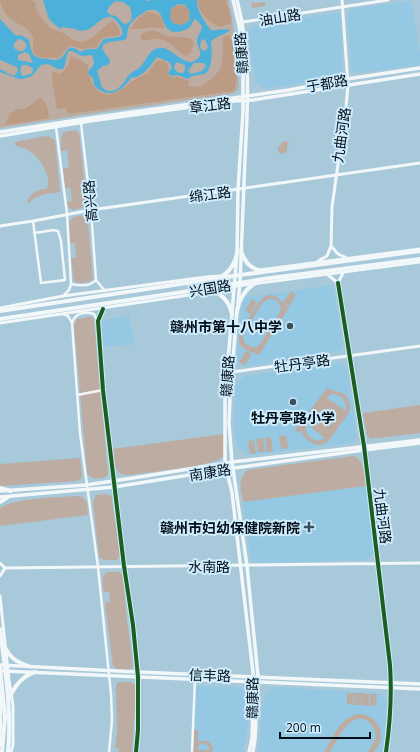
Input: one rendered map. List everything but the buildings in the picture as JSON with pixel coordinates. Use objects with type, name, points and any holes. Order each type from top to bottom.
[{"type":"main road","name":"赣康路","points":[[233,0],[239,25],[243,54],[243,96],[246,101],[240,284],[229,423],[232,462],[247,566],[256,676],[255,739],[253,752]]},
{"type":"main road","name":"赣康路","points":[[237,0],[243,22],[247,53],[248,96],[246,101],[238,190],[237,253],[233,285],[225,396],[225,463],[232,493],[256,676]]},
{"type":"main road","name":"于都路","points":[[233,98],[420,68]]},
{"type":"main road","name":"章江路","points":[[0,136],[81,123],[246,101],[420,74]]},
{"type":"main road","points":[[233,98],[240,92],[243,85]]},
{"type":"main road","name":"章江路","points":[[0,132],[233,98]]},
{"type":"main road","points":[[241,250],[246,262],[258,270],[267,272]]},
{"type":"main road","name":"兴国路","points":[[0,311],[420,250]]},
{"type":"main road","points":[[211,280],[222,276],[232,267],[237,253]]},
{"type":"main road","name":"兴国路","points":[[0,319],[240,284],[263,279],[420,260]]},
{"type":"main road","points":[[237,312],[241,298],[252,285],[263,279]]},
{"type":"main road","points":[[202,289],[212,291],[222,296],[232,314]]},
{"type":"main road","name":"南康路","points":[[0,497],[114,487],[420,440]]},
{"type":"main road","name":"南康路","points":[[11,491],[86,485],[232,462],[420,443]]},
{"type":"main road","points":[[0,490],[11,491]]},
{"type":"main road","points":[[0,502],[8,497]]},
{"type":"main road","points":[[0,629],[4,665],[3,696],[5,717],[2,752]]},
{"type":"main road","points":[[2,641],[6,651],[15,661],[28,666]]},
{"type":"main road","name":"信丰路","points":[[4,665],[109,673],[138,677],[256,682],[391,685],[420,684]]},
{"type":"main road","points":[[3,671],[10,717],[8,752]]},
{"type":"main road","name":"信丰路","points":[[3,671],[109,673],[137,672],[256,676],[391,685],[420,689]]},
{"type":"main road","points":[[8,702],[11,693],[22,679],[35,672]]},
{"type":"main road","name":"赣康路","points":[[249,752],[252,738],[256,682]]},
{"type":"main road","points":[[0,690],[3,696]]},
{"type":"street","name":"九曲河路","points":[[331,246],[331,211],[348,85],[342,0]]},
{"type":"street","name":"油山路","points":[[243,22],[388,0]]},
{"type":"street","name":"高兴路","points":[[81,123],[91,210],[96,280]]},
{"type":"street","points":[[56,127],[66,214],[71,284],[69,290],[63,296]]},
{"type":"street","name":"绵江路","points":[[0,226],[91,210],[420,164]]},
{"type":"street","points":[[33,221],[34,233],[41,283],[65,280],[61,241],[58,231],[54,230],[34,233]]},
{"type":"street","points":[[61,241],[68,240]]},
{"type":"street","points":[[316,262],[327,256],[331,246],[338,254],[347,258]]},
{"type":"street","points":[[240,275],[258,270],[420,250]]},
{"type":"street","points":[[240,284],[252,285],[343,273],[420,260]]},
{"type":"street","points":[[328,275],[338,283],[343,273]]},
{"type":"street","points":[[0,308],[63,296],[206,277],[234,276]]},
{"type":"street","points":[[71,284],[79,286],[89,285],[96,280],[106,291]]},
{"type":"street","name":"九曲河路","points":[[338,283],[364,448],[391,685],[389,734],[386,752]]},
{"type":"street","points":[[0,323],[102,309],[212,291],[233,285]]},
{"type":"street","points":[[102,309],[98,321],[103,390],[124,566],[133,625],[138,677],[139,717],[136,752]]},
{"type":"street","points":[[98,321],[94,314],[84,313],[76,315],[73,318],[72,324],[80,432],[98,567],[109,673],[112,720],[109,752]]},
{"type":"street","points":[[63,314],[68,316],[72,324]]},
{"type":"street","name":"牡丹亭路","points":[[232,372],[420,346]]},
{"type":"street","points":[[77,395],[103,390]]},
{"type":"street","points":[[0,563],[5,568],[0,576]]},
{"type":"street","name":"水南路","points":[[5,568],[420,563]]},
{"type":"street","points":[[0,596],[6,651],[4,665]]},
{"type":"street","points":[[3,671],[11,693],[13,717],[11,752]]},
{"type":"street","points":[[192,752],[195,679]]},
{"type":"street","points":[[0,690],[0,746]]},
{"type":"shaded area","points":[[0,0],[228,0],[235,38],[239,87],[237,91],[232,94],[0,128]]},
{"type":"shaded area","points":[[0,0],[32,0],[37,4],[35,6],[42,19],[48,26],[80,42],[88,40],[113,21],[119,28],[120,35],[101,39],[97,47],[82,49],[72,46],[68,47],[58,58],[38,57],[33,48],[33,37],[31,34],[24,27],[9,18],[0,3]]},
{"type":"shaded area","points":[[43,0],[197,0],[199,12],[211,30],[230,30],[215,38],[211,42],[212,50],[208,71],[205,74],[192,76],[188,79],[177,75],[171,76],[168,73],[172,67],[169,62],[157,57],[140,76],[131,78],[119,90],[109,93],[104,92],[99,90],[94,85],[93,78],[88,74],[89,70],[94,64],[92,55],[82,56],[72,51],[69,51],[68,53],[63,69],[58,69],[48,64],[41,65],[32,76],[23,79],[0,72],[0,69],[14,76],[18,71],[17,67],[0,60],[0,19],[16,36],[21,35],[29,40],[32,52],[36,57],[53,60],[58,60],[61,58],[70,48],[76,49],[80,52],[88,49],[97,49],[104,39],[119,37],[122,35],[121,27],[114,19],[110,17],[103,18],[93,27],[82,31],[62,27],[60,29],[49,19]],"holes":[[[115,1],[123,2],[130,7],[132,18],[129,22],[124,24],[116,16],[107,12],[109,7]],[[178,4],[185,5],[190,12],[189,21],[181,25],[173,23],[170,17],[171,9]],[[148,10],[157,11],[162,17],[166,27],[173,32],[187,29],[191,26],[195,19],[202,26],[197,41],[200,51],[199,58],[191,62],[187,62],[168,50],[163,48],[155,49],[149,54],[141,66],[129,75],[119,88],[108,91],[102,87],[97,71],[103,66],[108,65],[110,62],[103,50],[104,44],[126,39],[128,29],[134,20]],[[18,39],[24,41],[27,46],[23,51],[18,51],[14,48],[14,44]],[[202,39],[205,40],[208,47],[205,51],[202,50],[200,46]],[[25,52],[29,54],[33,63],[18,60],[18,55]],[[176,62],[185,65],[185,70],[183,73],[177,72],[174,67]],[[194,63],[204,63],[206,66],[202,71],[191,74],[188,71]],[[22,65],[27,65],[33,68],[31,74],[22,76],[20,70]]]},
{"type":"shaded area","points":[[197,0],[226,0],[231,19],[230,24],[220,27],[212,22],[202,13]]},
{"type":"shaded area","points":[[411,1],[420,54],[420,65],[357,73],[351,68],[348,16],[351,9]]},
{"type":"shaded area","points":[[265,2],[265,6],[252,8],[251,3]]},
{"type":"shaded area","points":[[180,5],[187,8],[190,15],[187,22],[180,25],[173,22],[170,15],[173,8]]},
{"type":"shaded area","points":[[147,12],[157,14],[162,18],[164,29],[130,29],[138,18]]},
{"type":"shaded area","points":[[336,13],[341,15],[342,68],[337,77],[264,89],[256,82],[248,32],[253,26]]},
{"type":"shaded area","points":[[154,30],[167,36],[190,38],[194,42],[191,52],[187,56],[163,40],[155,39],[142,41],[141,34]]},
{"type":"shaded area","points":[[229,35],[234,47],[236,63],[236,82],[233,91],[68,114],[66,108],[57,109],[52,72],[56,72],[58,74],[61,73],[67,67],[71,56],[88,65],[88,73],[93,85],[99,92],[102,93],[111,94],[120,91],[136,79],[148,73],[155,63],[160,60],[168,64],[169,68],[167,72],[170,77],[178,77],[189,81],[188,86],[201,87],[219,71],[222,61],[223,37]]},
{"type":"shaded area","points":[[39,98],[44,101],[48,109],[49,118],[5,124],[10,114],[17,109],[24,109],[28,107]]},
{"type":"shaded area","points":[[76,130],[79,133],[87,204],[85,207],[73,210],[68,207],[67,202],[72,201],[70,187],[65,188],[63,169],[69,168],[67,150],[61,151],[61,139],[63,132]]},
{"type":"shaded area","points":[[45,136],[55,140],[60,192],[36,197],[29,203],[27,201],[33,193],[38,190],[47,189],[47,174],[35,155],[24,148],[16,146],[15,142]]},
{"type":"shaded area","points":[[287,141],[289,143],[287,152],[281,154],[278,151],[278,147],[283,142]]},
{"type":"shaded area","points":[[84,215],[87,216],[88,222],[93,279],[81,283],[74,281],[71,258],[76,258],[75,243],[70,243],[69,222],[73,217]]},
{"type":"shaded area","name":"赣州市第十八中学","points":[[333,285],[343,347],[340,351],[244,367],[236,360],[242,304],[246,297]]},
{"type":"shaded area","points":[[291,291],[296,295],[289,306],[284,303],[289,307],[259,355],[244,349],[239,341],[240,333],[260,301],[268,295],[272,295],[283,303]],"holes":[[[271,299],[278,302],[280,312],[260,344],[257,347],[251,347],[244,342],[243,334],[263,302]]]},
{"type":"shaded area","points":[[252,299],[257,303],[250,314],[245,310]]},
{"type":"shaded area","points":[[129,315],[135,344],[104,347],[102,320]]},
{"type":"shaded area","points":[[92,317],[94,321],[108,474],[106,477],[98,478],[92,478],[87,473],[74,325],[77,319]]},
{"type":"shaded area","points":[[246,351],[252,354],[245,365],[239,362]]},
{"type":"shaded area","name":"牡丹亭路小学","points":[[341,363],[347,368],[357,438],[353,443],[249,455],[236,445],[234,419],[236,385],[244,376]]},
{"type":"shaded area","points":[[327,388],[344,394],[347,398],[350,406],[346,418],[324,444],[320,445],[312,443],[305,438],[301,430],[299,433],[295,430]],"holes":[[[334,394],[340,396],[344,400],[346,411],[326,397]],[[307,424],[325,438],[322,440],[312,439],[306,432]]]},
{"type":"shaded area","points":[[420,405],[420,433],[370,439],[367,435],[363,413]]},
{"type":"shaded area","points":[[224,434],[225,454],[219,460],[192,467],[129,475],[120,473],[114,463],[112,449]]},
{"type":"shaded area","points":[[286,435],[288,448],[281,449],[279,436]]},
{"type":"shaded area","points":[[271,437],[273,451],[267,452],[265,438]]},
{"type":"shaded area","points":[[263,438],[265,452],[258,452],[256,439]]},
{"type":"shaded area","points":[[254,440],[256,453],[250,454],[248,441]]},
{"type":"shaded area","points":[[353,456],[360,460],[362,464],[366,486],[243,502],[241,482],[247,470]]},
{"type":"shaded area","points":[[80,458],[82,475],[81,479],[77,481],[0,486],[0,464]]},
{"type":"shaded area","name":"赣州市妇幼保健院新院","points":[[366,486],[374,552],[367,560],[260,563],[251,561],[243,502]]},
{"type":"shaded area","points":[[107,494],[112,497],[120,554],[117,560],[104,560],[99,557],[93,502],[96,495]]},
{"type":"shaded area","points":[[79,496],[87,502],[88,515],[0,526],[0,508],[6,505],[26,500]]},
{"type":"shaded area","points":[[108,572],[119,572],[123,576],[133,665],[132,668],[127,670],[119,670],[113,666],[105,603],[110,602],[109,592],[104,592],[103,584],[103,578]]},
{"type":"shaded area","points":[[118,682],[131,682],[135,685],[132,752],[118,752],[119,748],[115,748],[117,731],[116,686]]},
{"type":"shaded area","points":[[196,686],[241,687],[249,695],[247,734],[243,752],[193,752]]},
{"type":"shaded area","points":[[272,687],[380,693],[387,700],[382,752],[258,752],[264,697]]},
{"type":"shaded area","points":[[347,693],[354,693],[353,705],[347,704]]},
{"type":"shaded area","points":[[355,693],[362,693],[361,705],[354,705]]},
{"type":"shaded area","points":[[362,693],[369,694],[369,706],[362,705]]},
{"type":"shaded area","points":[[370,694],[377,694],[376,706],[370,706]]},
{"type":"shaded area","points":[[360,714],[373,719],[379,727],[381,736],[380,741],[374,752],[368,752],[376,738],[376,734],[372,725],[362,719],[350,723],[345,728],[330,752],[324,752],[338,728],[348,718],[353,715]]},
{"type":"shaded area","points":[[194,730],[198,730],[198,742],[204,740],[210,743],[213,752],[193,752]],"holes":[[[204,743],[210,750],[197,750],[199,745]]]},
{"type":"cycle path","points":[[338,283],[364,446],[390,665],[391,687],[389,731],[386,752]]},
{"type":"cycle path","points":[[103,309],[98,321],[103,390],[124,566],[133,625],[138,677],[138,730],[136,752]]},
{"type":"place","name":"赣州市第十八中学","points":[[290,326]]},
{"type":"place","name":"牡丹亭路小学","points":[[293,402]]},
{"type":"place","name":"赣州市妇幼保健院新院","points":[[309,527]]}]
